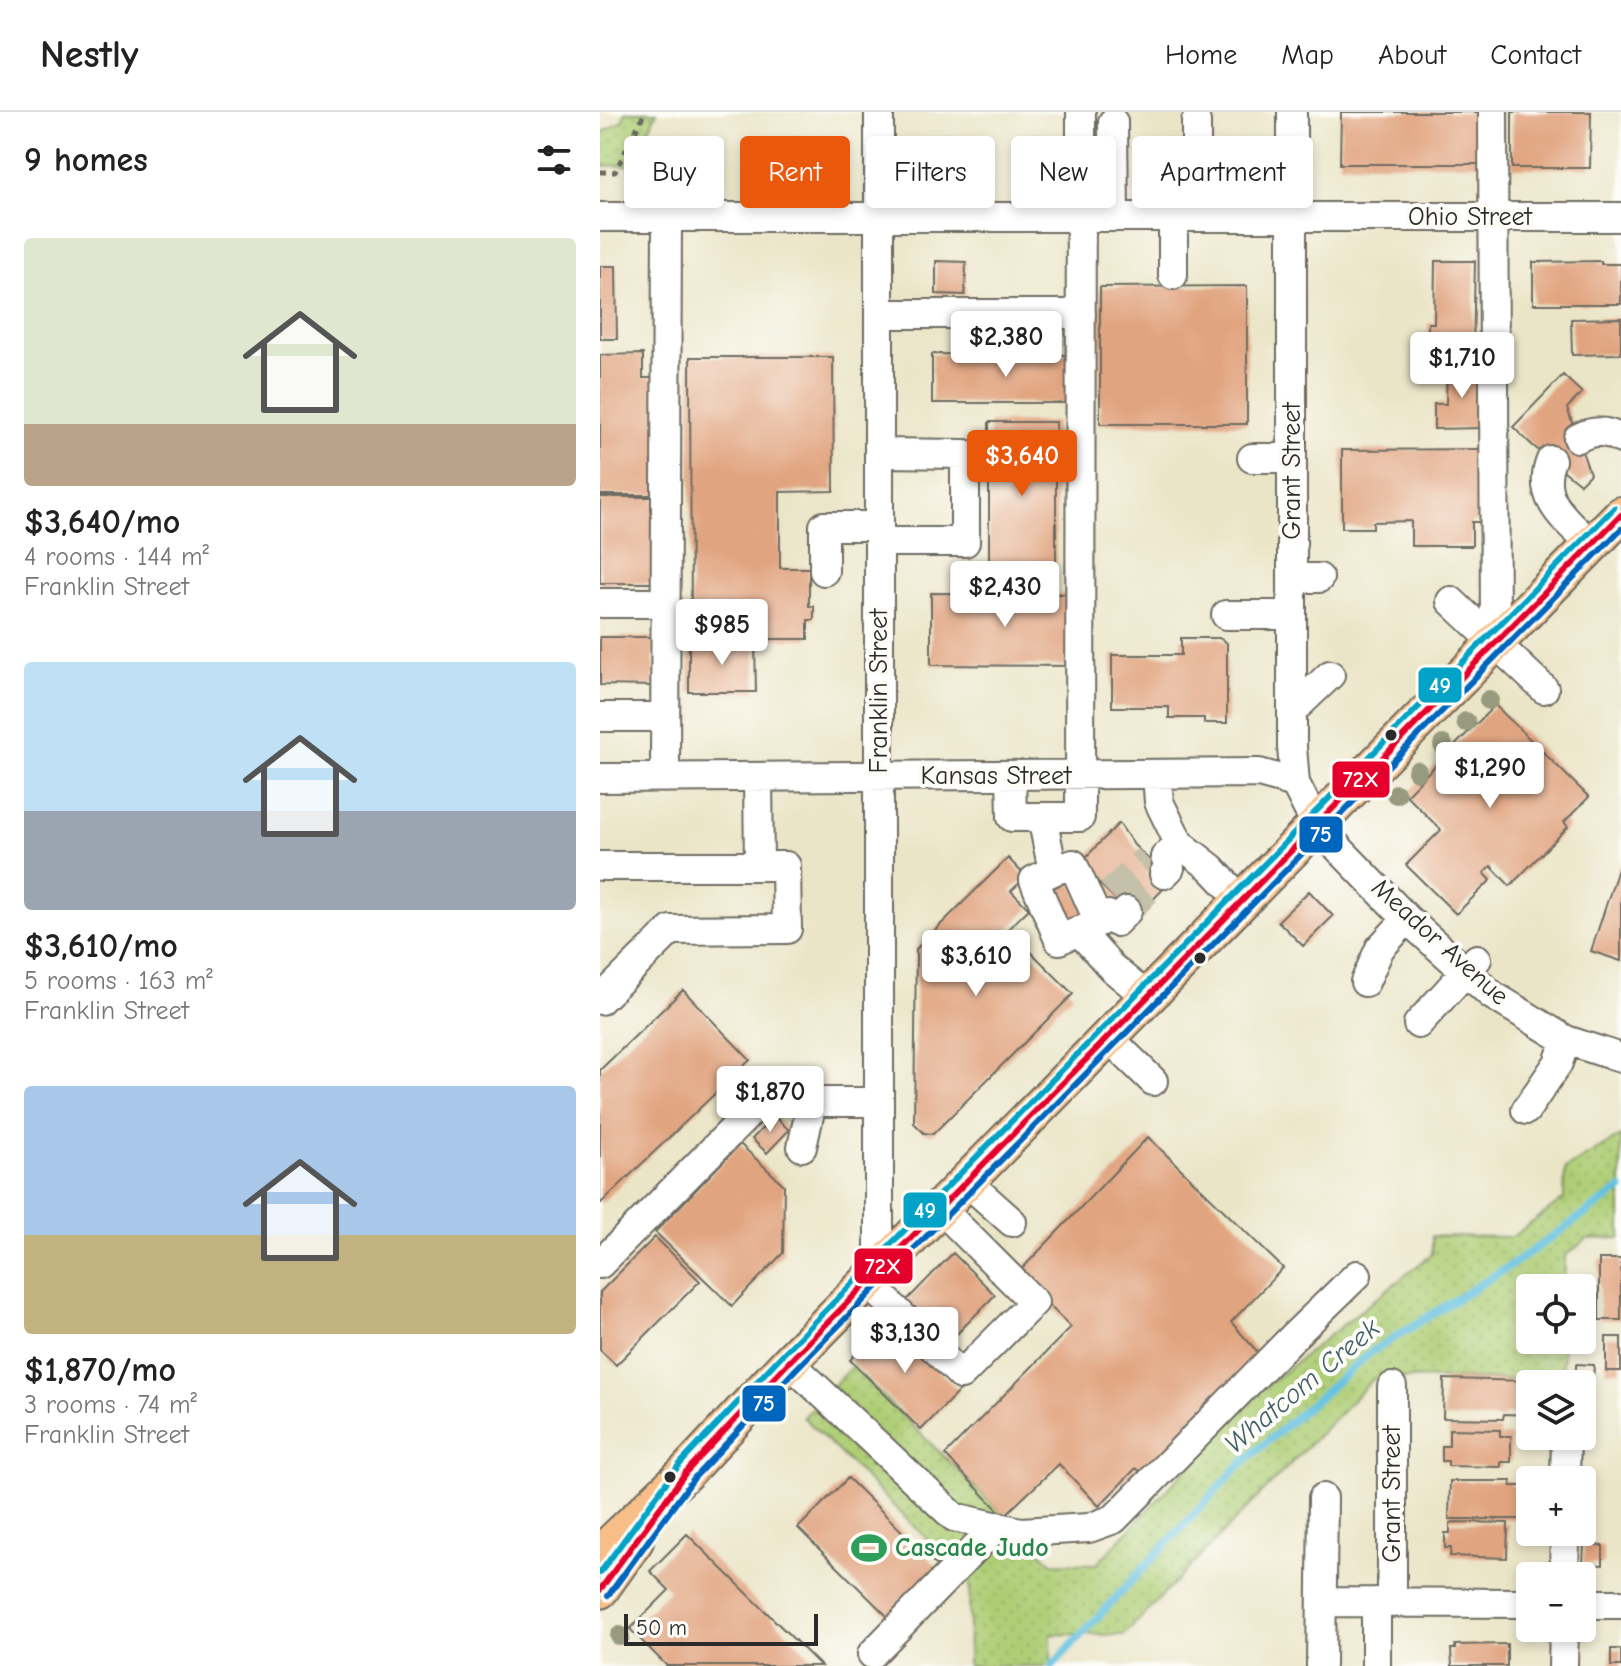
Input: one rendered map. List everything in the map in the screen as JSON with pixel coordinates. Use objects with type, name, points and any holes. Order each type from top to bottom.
[{"type":"main road","points":[[600,1554],[686,1472],[873,1276],[1621,515]]},
{"type":"main road","points":[[600,1590],[686,1472]]},
{"type":"street","name":"Franklin Street","points":[[873,1276],[879,1102],[889,947],[879,777],[879,112]]},
{"type":"street","points":[[1011,775],[1012,817],[1080,817],[1081,112]]},
{"type":"street","name":"Grant Street","points":[[1292,112],[1292,458],[1306,578],[1292,615],[1292,747],[1295,783],[1316,825]]},
{"type":"street","points":[[1493,112],[1495,643]]},
{"type":"street","points":[[1113,122],[1114,217]]},
{"type":"street","points":[[1173,275],[1185,217],[1196,122]]},
{"type":"street","name":"Ohio Street","points":[[600,217],[1621,217]]},
{"type":"street","points":[[665,778],[667,217]]},
{"type":"street","points":[[879,314],[1081,314]]},
{"type":"street","points":[[1578,438],[1588,432],[1600,431],[1621,439]]},
{"type":"street","points":[[824,571],[824,526],[965,542],[965,454],[879,453]]},
{"type":"street","points":[[1252,458],[1292,458]]},
{"type":"street","points":[[1551,460],[1546,471],[1551,502],[1592,545]]},
{"type":"street","points":[[1451,601],[1544,689]]},
{"type":"street","points":[[600,603],[649,603]]},
{"type":"street","points":[[1226,615],[1292,615]]},
{"type":"street","points":[[1292,711],[1330,675]]},
{"type":"street","points":[[600,717],[665,717]]},
{"type":"street","name":"Kansas Street","points":[[600,778],[1259,773],[1295,783]]},
{"type":"street","points":[[1157,774],[1164,858],[1211,868],[1242,901]]},
{"type":"street","points":[[758,777],[759,866]]},
{"type":"street","points":[[1042,817],[1053,871]]},
{"type":"street","name":"Meador Avenue","points":[[1316,825],[1407,919],[1471,966],[1492,995],[1566,1040],[1621,1058]]},
{"type":"street","points":[[1105,914],[1059,940],[1034,880],[1073,864],[1105,914],[1112,968],[1147,997]]},
{"type":"street","points":[[600,866],[786,866],[787,929],[671,930],[600,1000]]},
{"type":"street","points":[[1365,982],[1380,948],[1407,919]]},
{"type":"street","points":[[1418,1024],[1471,966]]},
{"type":"street","points":[[1108,1037],[1153,1081]]},
{"type":"street","points":[[1526,1110],[1558,1063],[1566,1040]]},
{"type":"street","points":[[600,1264],[771,1091],[786,1085],[805,1088],[812,1102],[802,1147]]},
{"type":"street","points":[[812,1102],[879,1102]]},
{"type":"street","points":[[966,1181],[1012,1222]]},
{"type":"street","points":[[873,1276],[961,1375],[1034,1302],[940,1208]]},
{"type":"street","points":[[789,1362],[954,1517],[1021,1532],[1089,1528],[1114,1519],[1357,1275]]},
{"type":"street","name":"Grant Street","points":[[1376,1666],[1384,1602],[1392,1387]]},
{"type":"street","points":[[1321,1666],[1323,1498]]},
{"type":"street","points":[[872,1654],[997,1526]]},
{"type":"street","points":[[1322,1602],[1516,1603]]},
{"type":"street","points":[[1596,1604],[1621,1604]]},
{"type":"street","points":[[1563,1666],[1564,1642]]},
{"type":"path","points":[[600,172],[615,172],[645,112]]},
{"type":"green space","points":[[626,112],[657,112],[646,136],[624,136],[624,165],[600,166],[600,134],[622,121]]},
{"type":"green space","points":[[1621,1136],[1621,1238],[1587,1239],[1565,1256],[1564,1274],[1516,1274],[1516,1354],[1563,1354],[1562,1370],[1516,1370],[1516,1380],[1374,1378],[1124,1635],[1051,1634],[1051,1666],[968,1666],[970,1581],[803,1417],[852,1366],[1052,1563],[1097,1564],[1261,1390],[1432,1254],[1432,1236],[1512,1237],[1564,1199],[1565,1169]]},
{"type":"building","points":[[1341,112],[1483,112],[1483,164],[1340,164]]},
{"type":"building","points":[[1512,112],[1591,112],[1590,168],[1512,168]]},
{"type":"building","points":[[936,261],[966,262],[965,295],[936,294]]},
{"type":"building","points":[[1435,261],[1475,261],[1473,354],[1428,354],[1428,323],[1434,323]]},
{"type":"building","points":[[1601,261],[1601,264],[1621,264],[1621,304],[1533,304],[1533,262]]},
{"type":"building","points":[[600,266],[616,266],[617,339],[600,339]]},
{"type":"building","points":[[1247,286],[1247,424],[1100,424],[1100,287]]},
{"type":"building","points":[[1621,318],[1621,354],[1572,355],[1571,319]]},
{"type":"building","points":[[643,354],[643,378],[664,378],[664,495],[600,495],[600,355]]},
{"type":"building","points":[[932,354],[1080,355],[1080,403],[932,403]]},
{"type":"building","points":[[690,357],[833,357],[834,491],[780,492],[780,568],[809,568],[809,606],[814,606],[814,620],[808,620],[808,639],[691,639]]},
{"type":"building","points":[[1447,367],[1484,368],[1484,428],[1434,429],[1434,404],[1446,404]]},
{"type":"building","points":[[1563,375],[1582,393],[1567,408],[1590,474],[1580,484],[1513,427]]},
{"type":"building","points":[[989,422],[1056,422],[1056,573],[989,573]]},
{"type":"building","points":[[1490,449],[1490,522],[1472,522],[1472,546],[1411,546],[1411,521],[1373,522],[1373,528],[1342,528],[1342,450]]},
{"type":"building","points":[[600,497],[655,497],[654,583],[600,583]]},
{"type":"building","points":[[931,593],[1079,594],[1078,666],[931,665]]},
{"type":"building","points":[[600,637],[654,637],[654,686],[600,685]]},
{"type":"building","points":[[1181,638],[1219,638],[1227,643],[1227,723],[1204,723],[1204,718],[1169,718],[1169,707],[1112,707],[1112,655],[1181,655]]},
{"type":"building","points":[[689,642],[755,642],[756,692],[689,692]]},
{"type":"building","points":[[1495,705],[1589,797],[1564,822],[1568,827],[1510,886],[1491,866],[1484,873],[1491,880],[1456,914],[1406,865],[1441,830],[1406,795]]},
{"type":"building","points":[[1119,823],[1134,845],[1171,881],[1135,918],[1098,882],[1083,860]]},
{"type":"building","points":[[1008,858],[1026,877],[1011,891],[1029,909],[1008,929],[1073,994],[933,1134],[924,1133],[914,1123],[916,949]]},
{"type":"building","points":[[1621,864],[1621,961],[1591,951]]},
{"type":"building","points":[[1071,880],[1088,916],[1063,928],[1046,891]]},
{"type":"building","points":[[1309,891],[1333,916],[1303,946],[1278,921]]},
{"type":"building","points":[[683,990],[750,1060],[600,1204],[600,1070]]},
{"type":"building","points":[[774,1116],[789,1130],[767,1153],[752,1139]]},
{"type":"building","points":[[1148,1137],[1283,1268],[1231,1322],[1261,1356],[1147,1477],[1136,1468],[1099,1506],[1059,1464],[1004,1516],[945,1455],[1071,1327],[1017,1274]]},
{"type":"building","points":[[740,1144],[784,1185],[783,1253],[732,1306],[655,1232]]},
{"type":"building","points":[[655,1237],[700,1281],[616,1365],[600,1350],[600,1292]]},
{"type":"building","points":[[953,1253],[995,1295],[948,1343],[906,1301]]},
{"type":"building","points":[[1599,1259],[1621,1259],[1621,1320],[1599,1320]]},
{"type":"building","points":[[889,1321],[959,1391],[921,1430],[850,1360]]},
{"type":"building","points":[[1606,1337],[1621,1337],[1621,1371],[1606,1371]]},
{"type":"building","points":[[1576,1364],[1594,1365],[1594,1370],[1576,1370]]},
{"type":"building","points":[[1444,1379],[1516,1380],[1516,1414],[1504,1414],[1503,1419],[1443,1418]]},
{"type":"building","points":[[1449,1429],[1500,1430],[1500,1436],[1511,1436],[1511,1462],[1501,1462],[1501,1467],[1448,1466],[1448,1461],[1442,1461],[1442,1446],[1449,1446]]},
{"type":"building","name":"Cascade Judo","points":[[848,1478],[940,1569],[890,1619],[798,1528]]},
{"type":"building","points":[[1450,1481],[1511,1481],[1511,1486],[1516,1486],[1516,1519],[1449,1519]]},
{"type":"building","points":[[1450,1523],[1508,1523],[1507,1558],[1450,1556],[1451,1548],[1445,1548],[1445,1533],[1450,1533]]},
{"type":"building","points":[[687,1534],[821,1666],[667,1666],[630,1629],[669,1590],[650,1571]]},
{"type":"building","points":[[1584,1546],[1603,1546],[1603,1565],[1583,1562]]},
{"type":"building","points":[[1507,1644],[1507,1666],[1452,1666],[1451,1649],[1455,1649],[1455,1645]]},
{"type":"building","points":[[1611,1649],[1621,1649],[1621,1666],[1611,1666]]},
{"type":"waterway","name":"Whatcom Creek","points":[[1052,1666],[1239,1466],[1371,1352],[1513,1264],[1621,1189]]},
{"type":"tunnel","points":[[1110,894],[1147,858]]},
{"type":"tunnel","points":[[1127,911],[1164,874]]},
{"type":"transit line","name":"49","points":[[600,1573],[679,1465],[782,1355],[1614,508]]},
{"type":"transit line","name":"72X","points":[[600,1590],[686,1472],[789,1362],[1621,515]]},
{"type":"transit line","name":"75","points":[[608,1596],[694,1478],[796,1369],[1621,529]]},
{"type":"place","name":"Cascade Judo","points":[[869,1548]]}]
